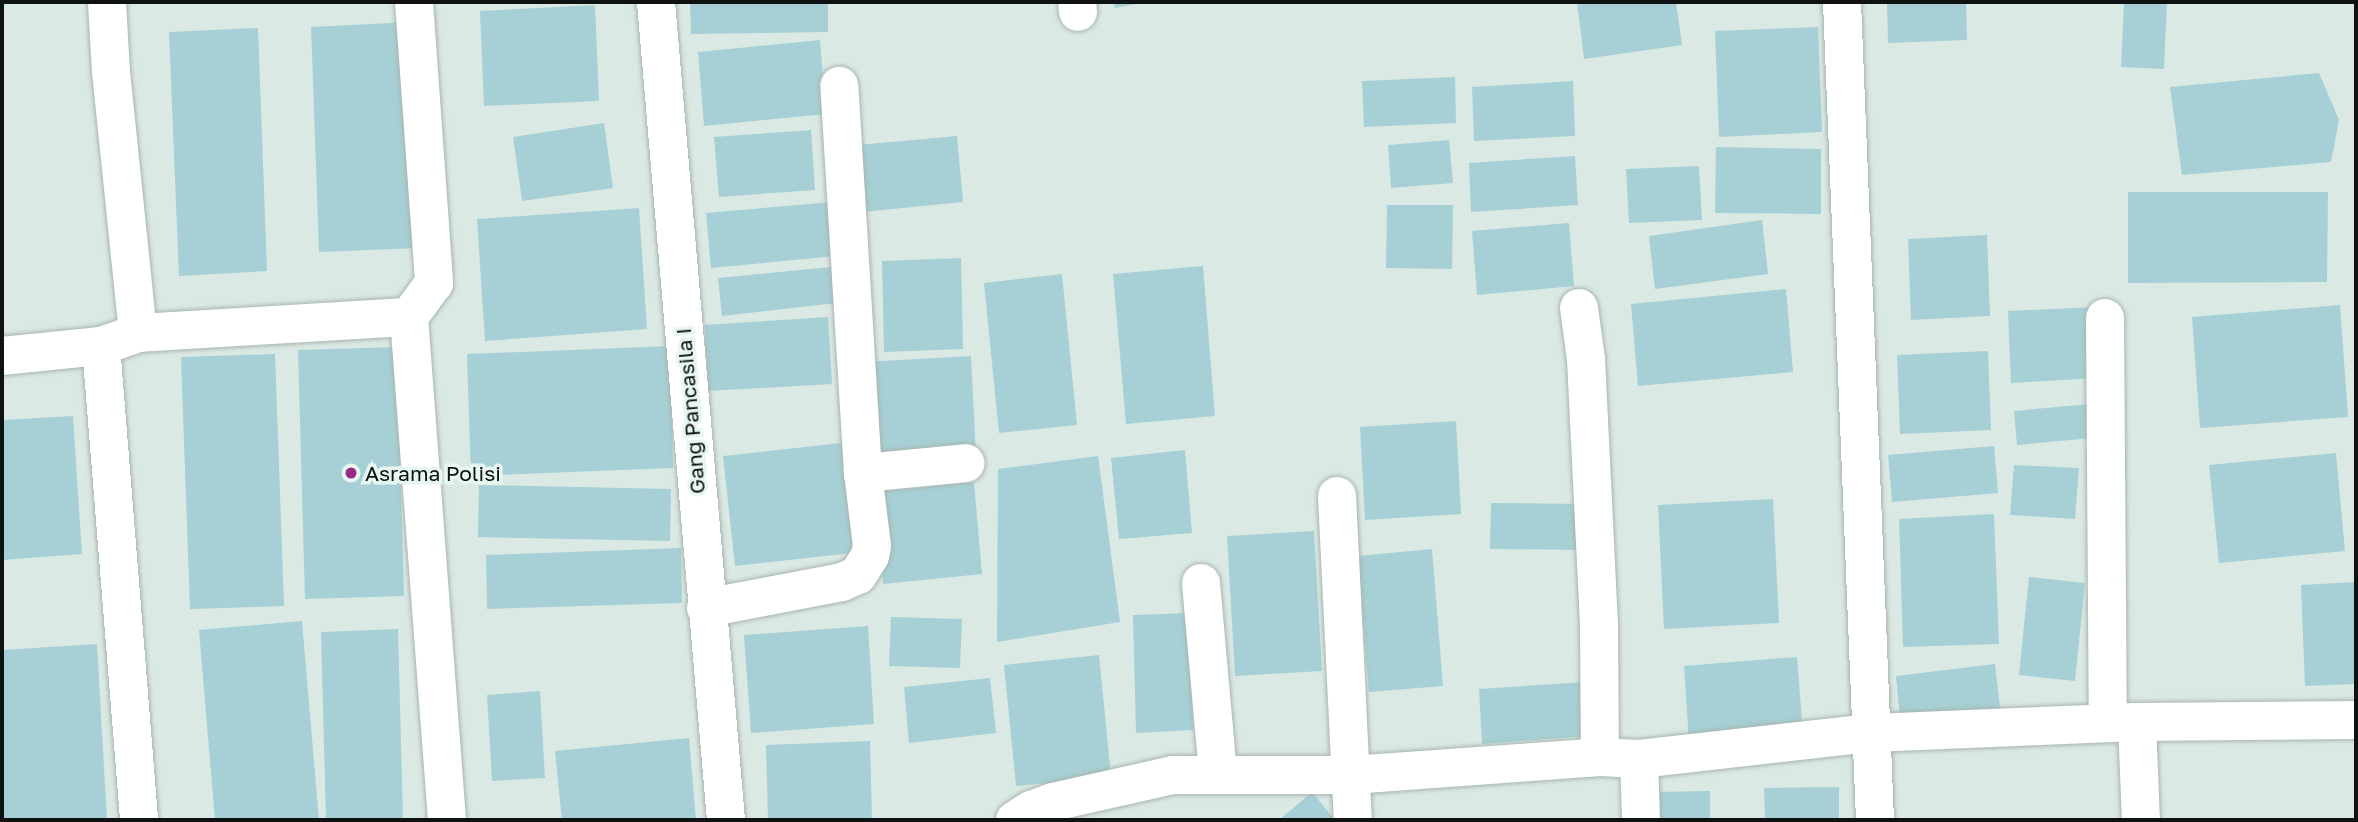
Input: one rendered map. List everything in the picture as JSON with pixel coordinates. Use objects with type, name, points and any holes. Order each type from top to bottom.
[{"type":"street","points":[[107,2],[111,72],[138,332]]},
{"type":"street","points":[[414,2],[434,283],[409,317],[447,820]]},
{"type":"street","name":"Gang Pancasila I","points":[[656,2],[726,820]]},
{"type":"street","points":[[1842,2],[1875,820]]},
{"type":"street","points":[[706,608],[842,582],[858,575],[870,556],[872,546],[863,473],[839,86]]},
{"type":"street","points":[[1578,308],[1586,359],[1599,624],[1600,757]]},
{"type":"street","points":[[2,356],[101,346],[138,332],[409,317]]},
{"type":"street","points":[[2105,318],[2122,723],[2141,820]]},
{"type":"street","points":[[101,346],[139,820]]},
{"type":"street","points":[[863,473],[966,463]]},
{"type":"street","points":[[1337,496],[1353,820]]},
{"type":"street","points":[[1201,583],[1218,774]]},
{"type":"street","points":[[1016,820],[1031,810],[1053,802],[1173,775],[1351,775],[1600,757],[1639,759],[1872,733],[2122,723],[2356,720]]},
{"type":"street","points":[[1639,759],[1642,820]]},
{"type":"building","points":[[690,2],[828,2],[828,32],[691,34]]},
{"type":"building","points":[[1114,2],[1141,2],[1141,3],[1115,8]]},
{"type":"building","points":[[1577,2],[1676,2],[1682,45],[1584,59]]},
{"type":"building","points":[[1887,2],[1966,2],[1967,40],[1888,43]]},
{"type":"building","points":[[2124,2],[2167,2],[2164,69],[2121,67]]},
{"type":"building","points":[[595,5],[599,101],[484,106],[480,11]]},
{"type":"building","points":[[410,22],[418,248],[319,252],[311,27]]},
{"type":"building","points":[[1818,27],[1822,132],[1719,137],[1715,31]]},
{"type":"building","points":[[258,28],[267,271],[179,276],[169,32]]},
{"type":"building","points":[[820,40],[826,114],[704,126],[698,52]]},
{"type":"building","points":[[2319,73],[2339,120],[2331,162],[2182,175],[2170,87]]},
{"type":"building","points":[[1455,77],[1456,123],[1364,127],[1362,81]]},
{"type":"building","points":[[1573,81],[1575,136],[1474,141],[1472,87]]},
{"type":"building","points":[[604,123],[613,188],[522,201],[513,137]]},
{"type":"building","points":[[811,130],[815,190],[719,197],[714,137]]},
{"type":"building","points":[[957,136],[963,202],[863,212],[858,145]]},
{"type":"building","points":[[1449,140],[1453,183],[1391,188],[1388,145]]},
{"type":"building","points":[[1716,147],[1821,149],[1821,214],[1715,213]]},
{"type":"building","points":[[1575,156],[1578,205],[1471,212],[1469,163]]},
{"type":"building","points":[[1699,166],[1702,220],[1629,223],[1626,169]]},
{"type":"building","points":[[2128,192],[2328,192],[2327,282],[2128,283]]},
{"type":"building","points":[[832,202],[836,256],[711,268],[706,213]]},
{"type":"building","points":[[1387,205],[1453,205],[1452,269],[1386,268]]},
{"type":"building","points":[[639,208],[647,329],[485,341],[477,219]]},
{"type":"building","points":[[1762,220],[1768,274],[1655,289],[1649,236]]},
{"type":"building","points":[[1569,223],[1574,286],[1477,295],[1472,231]]},
{"type":"building","points":[[1987,235],[1990,316],[1911,320],[1908,239]]},
{"type":"building","points":[[961,258],[963,349],[884,352],[882,261]]},
{"type":"building","points":[[841,266],[845,302],[722,316],[718,278]]},
{"type":"building","points":[[1203,266],[1215,416],[1126,424],[1113,274]]},
{"type":"building","points":[[1062,274],[1077,425],[999,433],[984,283]]},
{"type":"building","points":[[1786,289],[1793,372],[1638,386],[1631,304]]},
{"type":"building","points":[[2340,305],[2348,417],[2200,428],[2192,317]]},
{"type":"building","points":[[2095,307],[2098,378],[2011,383],[2008,311]]},
{"type":"building","points":[[828,317],[832,384],[708,391],[705,325]]},
{"type":"building","points":[[670,346],[673,468],[471,476],[467,354]]},
{"type":"building","name":"Asrama Polisi","points":[[397,347],[404,596],[305,599],[298,350]]},
{"type":"building","points":[[1988,351],[1991,430],[1900,434],[1897,355]]},
{"type":"building","points":[[275,354],[284,606],[190,609],[181,357]]},
{"type":"building","points":[[971,356],[976,455],[869,462],[863,362]]},
{"type":"building","points":[[2090,404],[2092,438],[2017,445],[2014,411]]},
{"type":"building","points":[[73,416],[82,554],[2,560],[2,420]]},
{"type":"building","points":[[1456,421],[1461,514],[1365,520],[1360,427]]},
{"type":"building","points":[[850,442],[861,552],[735,566],[723,456]]},
{"type":"building","points":[[1994,446],[1998,493],[1892,502],[1888,455]]},
{"type":"building","points":[[1185,450],[1192,533],[1119,539],[1111,458]]},
{"type":"building","points":[[2336,453],[2345,551],[2219,563],[2209,465]]},
{"type":"building","points":[[1098,456],[1120,622],[997,642],[998,469]]},
{"type":"building","points":[[2014,465],[2079,468],[2075,519],[2010,515]]},
{"type":"building","points":[[974,482],[982,574],[883,584],[875,492]]},
{"type":"building","points":[[479,485],[671,489],[670,541],[478,537]]},
{"type":"building","points":[[1773,499],[1779,623],[1664,629],[1658,505]]},
{"type":"building","points":[[1491,503],[1588,504],[1587,550],[1490,549]]},
{"type":"building","points":[[1994,514],[1999,644],[1903,647],[1899,519]]},
{"type":"building","points":[[1314,531],[1322,671],[1235,676],[1227,536]]},
{"type":"building","points":[[681,548],[682,603],[487,609],[486,555]]},
{"type":"building","points":[[1432,549],[1443,686],[1369,692],[1358,556]]},
{"type":"building","points":[[2029,577],[2085,583],[2075,681],[2019,675]]},
{"type":"building","points":[[2356,582],[2356,684],[2305,686],[2301,585]]},
{"type":"building","points":[[1190,613],[1193,730],[1136,733],[1133,615]]},
{"type":"building","points":[[891,617],[962,619],[960,668],[889,666]]},
{"type":"building","points":[[302,621],[319,820],[215,820],[199,630]]},
{"type":"building","points":[[868,626],[874,724],[751,733],[744,635]]},
{"type":"building","points":[[398,629],[403,820],[326,820],[321,632]]},
{"type":"building","points":[[97,644],[107,820],[3,820],[2,650]]},
{"type":"building","points":[[1099,655],[1111,777],[1016,786],[1004,665]]},
{"type":"building","points":[[1797,657],[1803,733],[1689,742],[1684,666]]},
{"type":"building","points":[[1995,664],[2001,717],[1901,729],[1896,676]]},
{"type":"building","points":[[990,678],[996,733],[909,743],[904,687]]},
{"type":"building","points":[[1585,682],[1589,736],[1482,744],[1479,689]]},
{"type":"building","points":[[540,691],[545,778],[492,781],[487,695]]},
{"type":"building","points":[[689,738],[696,820],[562,820],[555,751]]},
{"type":"building","points":[[870,741],[872,820],[768,820],[766,745]]},
{"type":"building","points":[[1839,787],[1839,820],[1765,820],[1764,788]]},
{"type":"building","points":[[1710,791],[1710,820],[1654,820],[1654,792]]},
{"type":"building","points":[[1312,792],[1335,820],[1279,820]]},
{"type":"place","name":"Asrama Polisi","points":[[351,473]]}]
